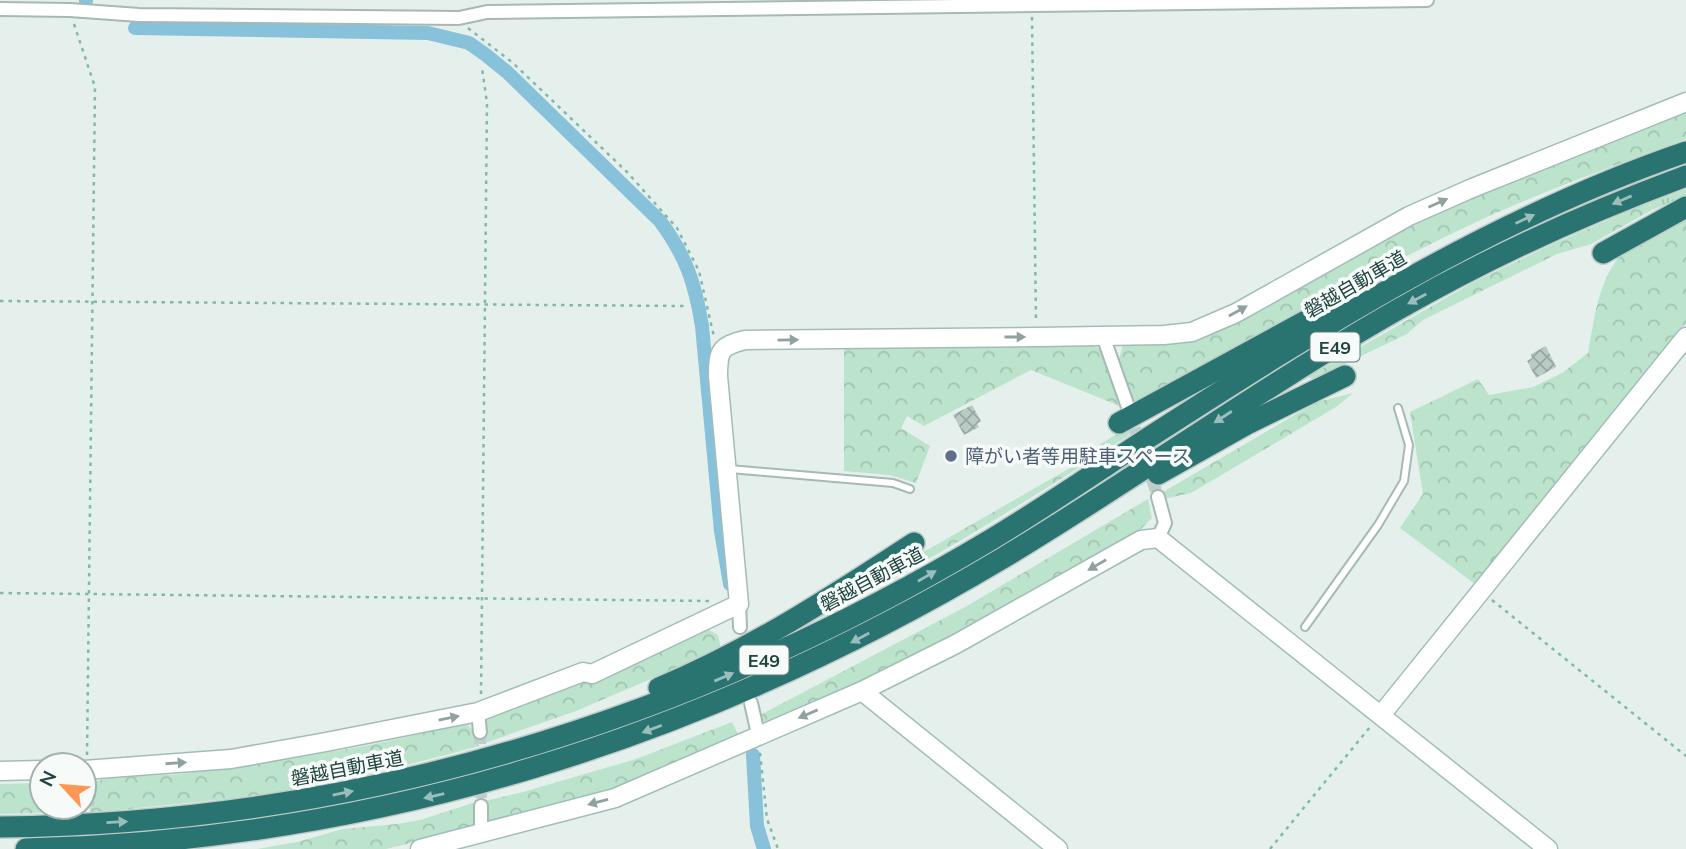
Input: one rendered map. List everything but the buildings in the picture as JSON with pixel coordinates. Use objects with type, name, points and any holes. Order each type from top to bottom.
[{"type":"highway","name":"磐越自動車道","points":[[0,827],[155,820],[318,798],[438,772],[535,746],[704,686],[840,623],[993,538],[1322,328],[1442,260],[1581,193],[1686,152]]},
{"type":"highway","name":"E49","points":[[26,849],[155,842],[267,829],[441,794],[538,768],[660,726],[781,676],[916,608],[1005,557],[1237,408],[1401,307],[1486,261],[1548,232],[1686,176]]},
{"type":"highway","points":[[1603,253],[1686,207]]},
{"type":"highway","points":[[1123,415],[1385,278],[1442,260]]},
{"type":"highway","points":[[1005,557],[1087,517],[1247,425],[1345,376]]},
{"type":"highway","points":[[438,772],[698,672],[770,635],[914,543]]},
{"type":"street","points":[[0,9],[70,10],[110,15],[459,18],[500,11],[1427,0]]},
{"type":"street","points":[[740,626],[735,606],[728,469],[718,376],[718,359],[722,349],[730,344],[745,340],[1103,336],[1192,332],[1213,324],[1409,216],[1686,102]]},
{"type":"street","points":[[1103,336],[1123,415]]},
{"type":"street","points":[[1381,715],[1686,337]]},
{"type":"street","points":[[1158,498],[1165,523],[1158,538]]},
{"type":"street","points":[[420,849],[615,798],[862,691],[956,644],[1141,540],[1158,538],[1548,849]]},
{"type":"street","points":[[98,769],[231,759],[478,712],[583,672],[592,674],[735,606]]},
{"type":"street","points":[[862,691],[1058,849]]},
{"type":"street","points":[[751,703],[758,734]]},
{"type":"street","points":[[478,712],[480,732]]},
{"type":"street","points":[[0,771],[28,770]]},
{"type":"street","points":[[481,806],[481,835]]},
{"type":"lane","points":[[1305,627],[1378,525],[1405,481],[1409,445],[1398,408]]},
{"type":"lane","points":[[728,469],[893,483],[910,489]]},
{"type":"path","points":[[1032,4],[1037,337]]},
{"type":"path","points":[[70,10],[84,61],[95,87],[90,593],[86,751]]},
{"type":"path","points":[[459,18],[471,32],[513,63],[618,163],[677,228],[699,271],[711,328],[722,349]]},
{"type":"path","points":[[478,712],[481,697],[487,103],[482,68]]},
{"type":"path","points":[[0,301],[685,306]]},
{"type":"path","points":[[1481,592],[1686,756]]},
{"type":"path","points":[[0,593],[719,601],[735,606]]},
{"type":"path","points":[[1270,849],[1381,715]]},
{"type":"path","points":[[758,734],[767,820],[778,849]]},
{"type":"green space","points":[[1686,111],[1686,139],[1487,217],[1397,261],[1134,405],[1118,361],[1124,343],[1198,341],[1423,218],[1496,186]]},
{"type":"green space","points":[[1686,189],[1686,196],[1652,210],[1650,202]]},
{"type":"green space","points":[[1649,202],[1652,210],[1591,244],[1557,254],[1423,320],[1407,334],[1313,379],[1308,377],[1472,283]]},
{"type":"green space","points":[[1686,218],[1686,323],[1479,587],[1400,528],[1423,494],[1410,412],[1478,379],[1489,395],[1533,387],[1562,373],[1588,353],[1602,289],[1620,256]]},
{"type":"green space","points":[[1091,344],[1101,350],[1122,407],[1031,370],[924,426],[907,416],[901,428],[930,446],[916,483],[890,475],[844,471],[844,348]]},
{"type":"green space","points":[[1353,393],[1336,407],[1191,493],[1164,499],[1163,492],[1317,402]]},
{"type":"green space","points":[[1132,425],[1134,432],[969,535],[842,607],[798,629],[796,627],[906,557],[929,549],[1070,468],[1082,455]]},
{"type":"green space","points":[[1148,499],[1152,518],[1141,529],[973,628],[808,715],[769,726],[758,716],[967,606]]},
{"type":"green space","points":[[709,630],[718,635],[721,649],[576,711],[482,744],[483,722],[488,715]]},
{"type":"green space","points":[[732,722],[739,736],[725,743],[615,787],[494,824],[487,822],[485,801],[636,759]]},
{"type":"green space","points":[[463,723],[479,735],[479,746],[376,772],[271,793],[98,812],[98,781],[102,780],[180,774],[287,759]]},
{"type":"green space","points":[[28,783],[28,813],[0,814],[0,784]]},
{"type":"green space","points":[[473,803],[476,808],[475,824],[470,829],[386,849],[257,849],[297,842],[343,829],[420,820]]},
{"type":"waterway","points":[[135,28],[428,33],[469,43],[507,72],[660,221],[683,258],[696,296],[702,326],[721,531],[730,584]]},
{"type":"waterway","points":[[753,755],[757,826],[764,849]]},
{"type":"tunnel","points":[[1129,411],[1158,497]]},
{"type":"tunnel","points":[[480,732],[481,806]]},
{"type":"tunnel","points":[[89,821],[89,828]]},
{"type":"place","name":"障がい者等用駐車スペース","points":[[951,456]]}]
